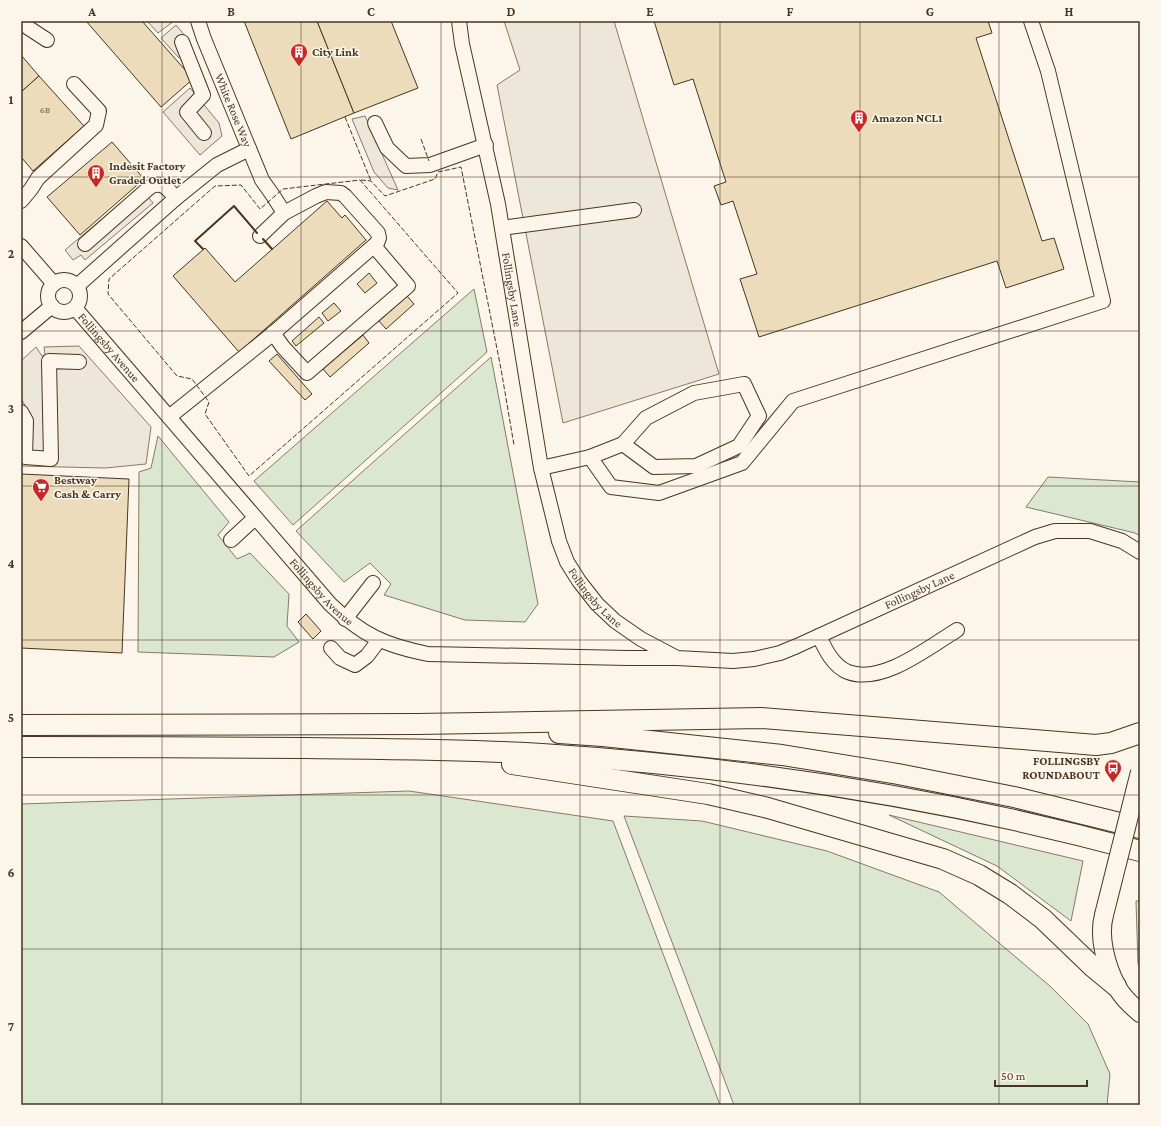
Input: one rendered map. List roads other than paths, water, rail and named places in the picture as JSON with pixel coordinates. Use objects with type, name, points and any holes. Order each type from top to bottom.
[{"type":"highway","points":[[21,725],[417,724],[761,718],[1096,745],[1111,744],[1140,733]]},
{"type":"highway","points":[[417,724],[603,736],[782,755],[898,774],[1006,795],[1140,828]]},
{"type":"highway","points":[[21,747],[412,749],[542,754],[672,765],[783,778],[880,794],[977,812],[1097,839],[1140,851]]},
{"type":"highway","points":[[412,749],[708,794],[768,808],[943,859],[979,875],[1010,894],[1043,919],[1093,967],[1116,986]]},
{"type":"main road","points":[[1140,772],[1102,921],[1106,959],[1116,986],[1140,1013]]},
{"type":"street","name":"White Rose Way","points":[[198,21],[262,180],[284,213]]},
{"type":"street","name":"Follingsby Lane","points":[[459,21],[462,44],[486,145],[502,228],[541,468],[559,541],[567,562],[579,581],[597,604],[615,621],[641,639],[678,658],[733,661],[754,659],[780,653],[1029,540],[1055,531],[1090,531],[1122,541],[1140,552]]},
{"type":"street","points":[[590,457],[611,487],[660,493],[742,463],[793,401],[1103,301],[1048,71],[1031,21]]},
{"type":"street","points":[[21,23],[47,40]]},
{"type":"street","points":[[182,42],[203,95]]},
{"type":"street","points":[[21,201],[38,178],[96,125],[99,111],[74,84]]},
{"type":"street","points":[[204,133],[187,112],[203,95],[224,88]]},
{"type":"street","points":[[375,123],[387,148],[406,166],[430,165],[486,145]]},
{"type":"street","points":[[77,286],[176,198],[217,165],[249,149]]},
{"type":"street","points":[[85,244],[150,187],[156,184],[162,185],[176,198]]},
{"type":"street","points":[[169,417],[273,333],[374,246],[379,238],[378,233],[345,196],[341,193],[326,192],[284,213],[260,236]]},
{"type":"street","points":[[502,228],[634,210]]},
{"type":"street","points":[[21,246],[54,284]]},
{"type":"street","points":[[273,333],[283,347],[307,373],[408,286],[374,246]]},
{"type":"street","points":[[65,280],[77,286],[80,296],[79,303],[76,308],[64,312],[58,311],[52,306],[48,296],[50,289],[54,284],[58,281],[65,280]]},
{"type":"street","points":[[21,332],[52,306]]},
{"type":"street","name":"Follingsby Avenue","points":[[76,308],[330,604],[345,619],[362,631],[379,640],[405,650],[428,654],[678,658]]},
{"type":"street","points":[[21,412],[26,421],[25,457],[51,459],[49,362],[79,362]]},
{"type":"street","points":[[541,468],[590,457],[623,444],[646,418],[694,393],[744,384],[760,416],[739,446],[696,466],[654,467],[623,444]]},
{"type":"street","points":[[231,540],[256,518]]},
{"type":"street","points":[[345,619],[373,583]]},
{"type":"street","points":[[819,636],[831,659],[838,666],[847,672],[860,674],[886,671],[899,665],[957,630]]},
{"type":"street","points":[[331,648],[340,658],[355,665],[367,656],[379,640]]},
{"type":"place","name":"City Link","points":[[299,67]]},
{"type":"place","name":"Amazon NCL1","points":[[859,133]]},
{"type":"place","name":"Indesit Factory Graded Outlet","points":[[96,188]]},
{"type":"place","name":"Bestway Cash & Carry","points":[[41,502]]},
{"type":"place","name":"FOLLINGSBY ROUNDABOUT","points":[[1113,783]]}]
